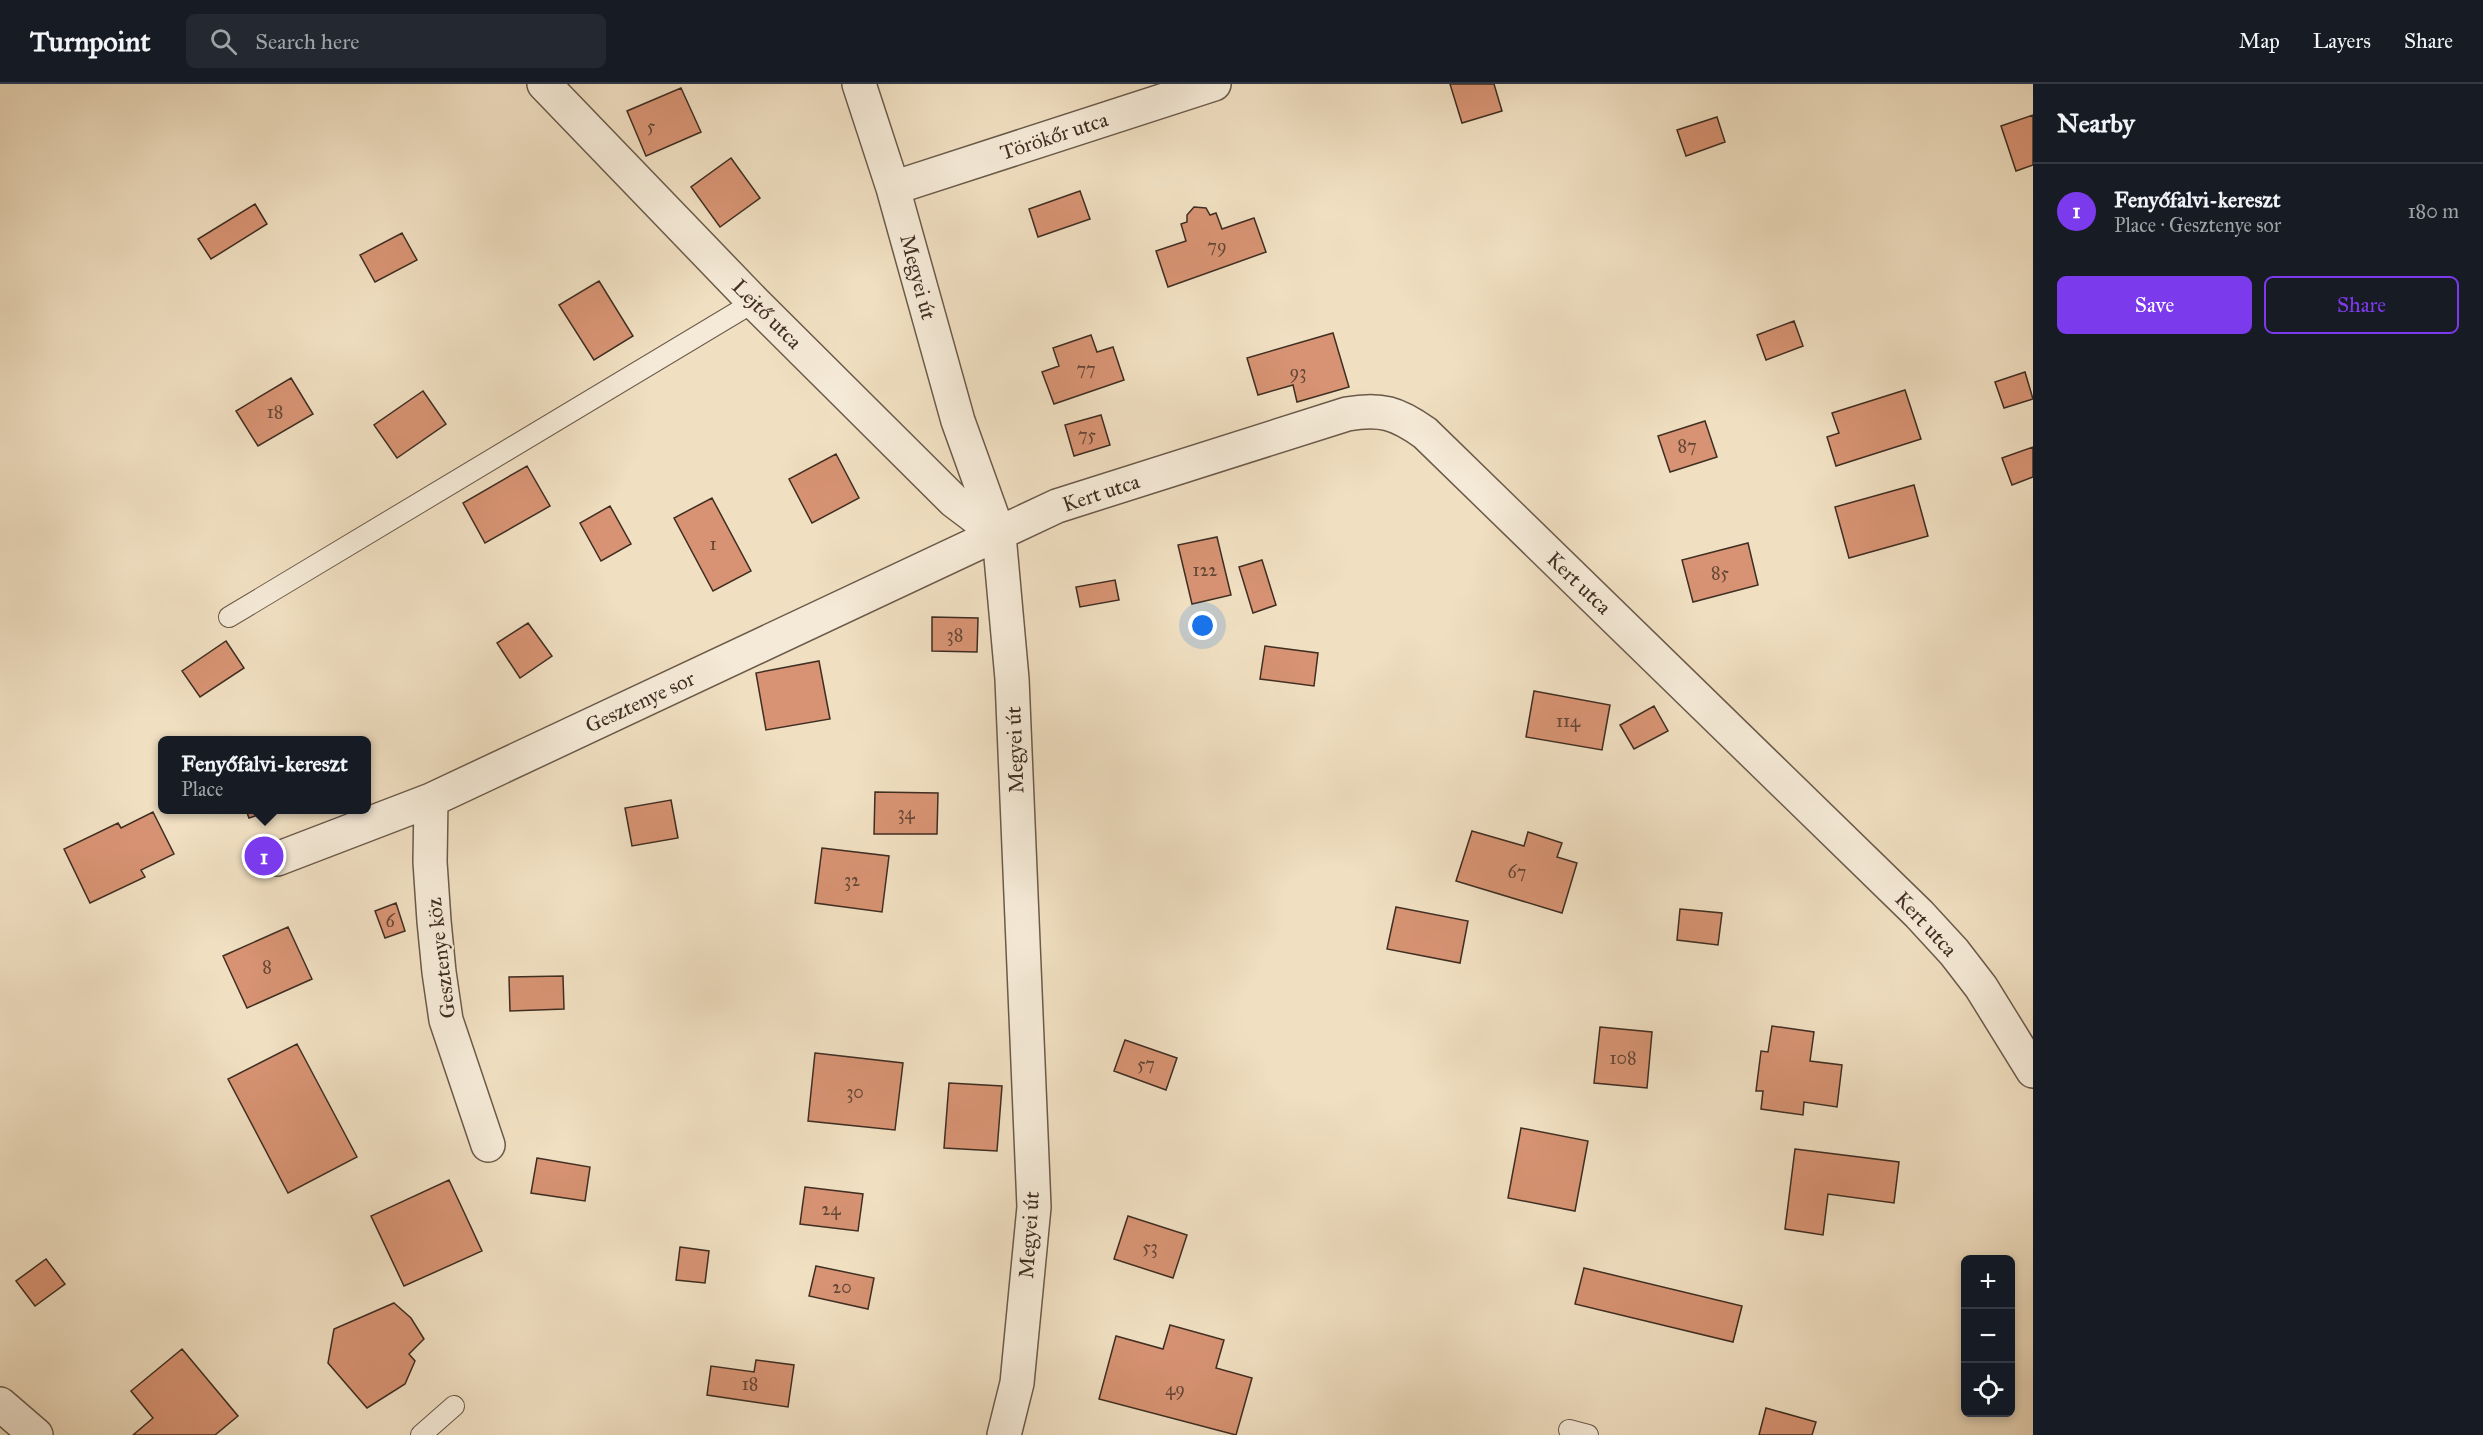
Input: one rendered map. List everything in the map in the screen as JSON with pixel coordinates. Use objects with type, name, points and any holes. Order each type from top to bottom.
[{"type":"street","name":"Lejtő utca","points":[[544,84],[754,302],[954,501],[999,535]]},
{"type":"street","name":"Megyei út","points":[[859,84],[893,188],[958,421],[999,535],[1012,679],[1034,1207],[1017,1383],[1004,1435]]},
{"type":"street","name":"Törökőr utca","points":[[893,188],[1214,84]]},
{"type":"street","name":"Kert utca","points":[[999,535],[1057,506],[1347,414],[1379,411],[1406,419],[1425,433],[1919,914],[1954,952],[1981,987],[2033,1071]]},
{"type":"street","name":"Gesztenye sor","points":[[277,859],[431,800],[999,535]]},
{"type":"street","name":"Gesztenye köz","points":[[431,800],[430,862],[439,972],[446,1020],[488,1145]]},
{"type":"street","points":[[0,1404],[36,1435]]},
{"type":"lane","points":[[229,617],[754,302]]},
{"type":"lane","points":[[421,1435],[454,1406]]},
{"type":"building","points":[[1450,84],[1494,84],[1502,111],[1462,123]]},
{"type":"building","points":[[681,88],[701,132],[646,156],[627,111]]},
{"type":"building","points":[[2033,115],[2033,165],[2016,171],[2001,126]]},
{"type":"building","points":[[1717,117],[1725,142],[1686,156],[1677,130]]},
{"type":"building","points":[[731,158],[760,198],[720,227],[691,187]]},
{"type":"building","points":[[1080,191],[1090,219],[1038,237],[1029,209]]},
{"type":"building","points":[[255,204],[267,224],[211,259],[198,239]]},
{"type":"building","points":[[1194,207],[1206,208],[1210,215],[1216,213],[1222,229],[1254,218],[1266,252],[1168,287],[1156,251],[1186,241],[1181,224],[1187,222],[1187,215]]},
{"type":"building","points":[[402,233],[417,260],[375,282],[360,255]]},
{"type":"building","points":[[599,281],[633,336],[594,360],[559,305]]},
{"type":"building","points":[[1794,321],[1803,346],[1766,360],[1757,335]]},
{"type":"building","points":[[1333,333],[1349,387],[1297,402],[1293,385],[1258,395],[1247,358]]},
{"type":"building","points":[[1091,335],[1097,352],[1113,347],[1124,380],[1054,404],[1042,372],[1059,366],[1053,348]]},
{"type":"building","points":[[2025,372],[2033,399],[2004,408],[1995,382]]},
{"type":"building","points":[[291,378],[313,414],[258,446],[236,411]]},
{"type":"building","points":[[1905,390],[1921,439],[1836,466],[1827,437],[1839,433],[1832,413]]},
{"type":"building","points":[[423,391],[446,424],[397,458],[374,425]]},
{"type":"building","points":[[1101,415],[1110,445],[1074,456],[1065,425]]},
{"type":"building","points":[[1705,421],[1717,457],[1670,472],[1658,436]]},
{"type":"building","points":[[2033,447],[2033,477],[2012,485],[2002,458]]},
{"type":"building","points":[[836,454],[859,498],[812,523],[789,479]]},
{"type":"building","points":[[527,466],[550,506],[485,543],[463,503]]},
{"type":"building","points":[[1914,485],[1928,536],[1849,558],[1835,507]]},
{"type":"building","points":[[712,498],[751,571],[713,591],[674,518]]},
{"type":"building","points":[[610,506],[631,544],[601,561],[580,523]]},
{"type":"building","points":[[1217,537],[1231,595],[1192,604],[1178,545]]},
{"type":"building","points":[[1748,543],[1758,585],[1693,602],[1682,560]]},
{"type":"building","points":[[1262,560],[1276,605],[1253,613],[1239,567]]},
{"type":"building","points":[[1115,580],[1119,600],[1080,607],[1076,587]]},
{"type":"building","points":[[932,617],[978,618],[977,652],[932,651]]},
{"type":"building","points":[[528,623],[552,656],[520,678],[497,643]]},
{"type":"building","points":[[226,641],[244,668],[200,697],[182,671]]},
{"type":"building","points":[[1265,646],[1318,653],[1314,686],[1260,679]]},
{"type":"building","points":[[819,661],[830,719],[766,730],[756,673]]},
{"type":"building","points":[[1534,691],[1610,705],[1602,750],[1526,737]]},
{"type":"building","points":[[1654,706],[1668,731],[1634,749],[1620,725]]},
{"type":"building","points":[[875,792],[938,793],[937,834],[874,834]]},
{"type":"building","points":[[671,800],[678,838],[632,846],[625,808]]},
{"type":"building","points":[[153,812],[174,854],[141,870],[145,877],[90,903],[64,849],[118,823],[121,828]]},
{"type":"building","points":[[248,814],[261,814],[249,818]]},
{"type":"building","points":[[1472,831],[1524,846],[1528,832],[1562,843],[1557,857],[1577,863],[1562,913],[1456,881]]},
{"type":"building","points":[[822,848],[889,856],[882,912],[815,903]]},
{"type":"building","points":[[396,903],[405,931],[385,938],[375,911]]},
{"type":"building","points":[[1396,907],[1468,921],[1460,963],[1387,949]]},
{"type":"building","points":[[1680,909],[1722,913],[1718,945],[1677,940]]},
{"type":"building","points":[[288,927],[312,979],[247,1008],[223,956]]},
{"type":"building","points":[[563,976],[564,1009],[510,1011],[509,977]]},
{"type":"building","points":[[1772,1026],[1814,1032],[1810,1061],[1842,1065],[1837,1107],[1804,1102],[1803,1115],[1761,1109],[1763,1091],[1756,1091],[1761,1051],[1768,1052]]},
{"type":"building","points":[[1600,1027],[1652,1032],[1647,1088],[1594,1083]]},
{"type":"building","points":[[1125,1040],[1177,1058],[1166,1090],[1114,1071]]},
{"type":"building","points":[[297,1044],[357,1157],[288,1193],[228,1079]]},
{"type":"building","points":[[815,1053],[903,1063],[895,1130],[808,1121]]},
{"type":"building","points":[[949,1083],[1002,1086],[997,1151],[944,1148]]},
{"type":"building","points":[[1521,1128],[1588,1141],[1575,1211],[1508,1198]]},
{"type":"building","points":[[1795,1149],[1899,1162],[1894,1203],[1828,1194],[1823,1235],[1785,1229]]},
{"type":"building","points":[[537,1158],[590,1167],[585,1201],[531,1193]]},
{"type":"building","points":[[449,1180],[482,1251],[404,1286],[371,1216]]},
{"type":"building","points":[[805,1187],[863,1194],[858,1231],[800,1224]]},
{"type":"building","points":[[1128,1216],[1187,1235],[1173,1278],[1114,1259]]},
{"type":"building","points":[[680,1247],[709,1251],[705,1283],[676,1280]]},
{"type":"building","points":[[46,1259],[65,1284],[35,1306],[16,1281]]},
{"type":"building","points":[[816,1266],[874,1278],[868,1309],[809,1296]]},
{"type":"building","points":[[1584,1268],[1742,1306],[1733,1342],[1575,1304]]},
{"type":"building","points":[[394,1303],[411,1318],[424,1339],[409,1354],[415,1361],[405,1384],[367,1408],[328,1363],[334,1329]]},
{"type":"building","points":[[1170,1325],[1224,1340],[1216,1368],[1252,1378],[1236,1435],[1099,1399],[1116,1336],[1163,1349]]},
{"type":"building","points":[[182,1349],[238,1416],[215,1435],[133,1435],[153,1418],[131,1391]]},
{"type":"building","points":[[756,1360],[794,1365],[788,1407],[707,1395],[711,1366],[754,1372]]},
{"type":"building","points":[[1766,1408],[1816,1422],[1812,1435],[1759,1435]]},
{"type":"place","name":"Fenyőfalvi-kereszt","points":[[264,856]]}]
